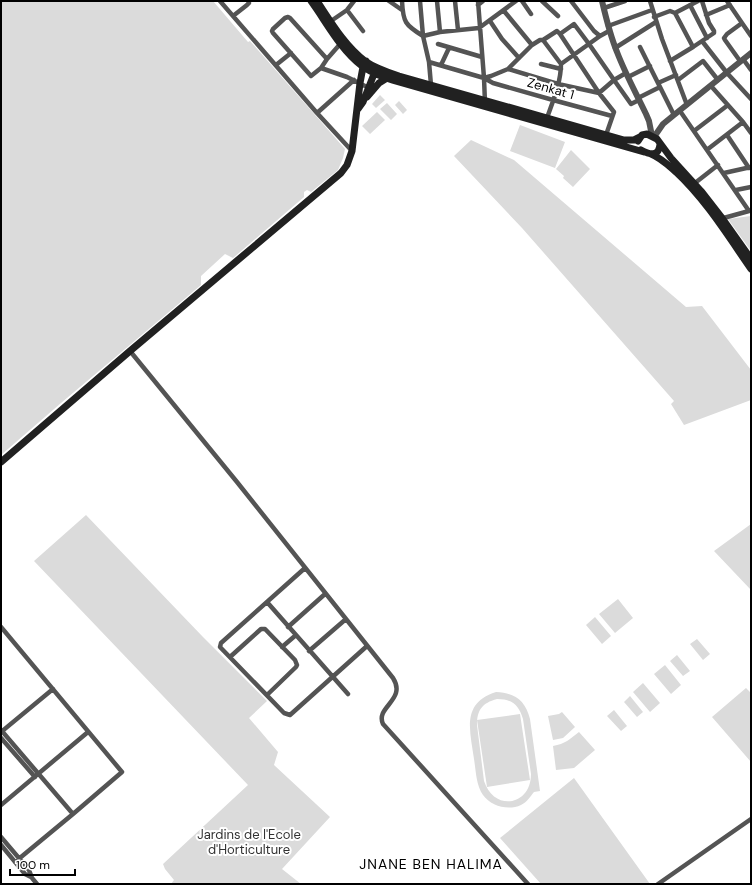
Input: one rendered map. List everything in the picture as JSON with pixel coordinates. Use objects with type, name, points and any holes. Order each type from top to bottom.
[{"type":"main road","points":[[311,1],[342,42],[354,51],[364,64],[387,78],[485,104],[547,118],[630,141],[647,134],[656,139],[694,183],[750,263]]},
{"type":"main road","points":[[317,1],[331,20],[342,42]]},
{"type":"main road","points":[[1,462],[341,173],[347,165],[352,151],[357,109],[357,82],[364,64]]},
{"type":"main road","points":[[375,70],[399,76],[485,104],[647,153],[661,159],[690,185],[719,219]]},
{"type":"main road","points":[[357,109],[371,89],[375,70]]},
{"type":"main road","points":[[371,89],[387,78]]},
{"type":"main road","points":[[641,136],[638,142],[639,147],[647,153],[656,153],[658,151],[659,149],[656,139]]},
{"type":"street","points":[[220,1],[352,151]]},
{"type":"street","points":[[233,16],[247,5],[249,3],[248,1]]},
{"type":"street","points":[[331,20],[347,10],[354,1]]},
{"type":"street","points":[[389,1],[402,10]]},
{"type":"street","points":[[402,1],[402,10],[407,25],[423,36],[440,32],[479,28],[516,1]]},
{"type":"street","points":[[420,1],[423,36],[429,62],[431,86]]},
{"type":"street","points":[[437,1],[440,32]]},
{"type":"street","points":[[455,1],[458,30]]},
{"type":"street","points":[[483,1],[478,3],[485,104]]},
{"type":"street","points":[[522,1],[531,14]]},
{"type":"street","points":[[542,1],[558,16]]},
{"type":"street","points":[[571,1],[594,31],[600,36]]},
{"type":"street","points":[[602,1],[615,48],[656,139]]},
{"type":"street","points":[[604,8],[625,1]]},
{"type":"street","points":[[650,1],[655,19],[687,105]]},
{"type":"street","points":[[615,48],[655,19],[670,11],[674,13],[698,1]]},
{"type":"street","points":[[670,61],[714,33],[702,1]]},
{"type":"street","points":[[706,15],[728,2],[751,36]]},
{"type":"street","points":[[690,5],[706,38]]},
{"type":"street","points":[[347,10],[363,31]]},
{"type":"street","points":[[547,118],[558,84],[561,66],[609,28],[652,10]]},
{"type":"street","points":[[504,11],[532,45]]},
{"type":"street","points":[[674,13],[692,46]]},
{"type":"street","points":[[327,59],[290,18],[285,18],[273,29],[272,31],[311,76],[321,68],[342,42]]},
{"type":"street","points":[[490,21],[502,40],[519,58]]},
{"type":"street","points":[[742,23],[724,38],[751,70]]},
{"type":"street","points":[[560,34],[574,24],[631,104],[676,75]]},
{"type":"street","points":[[484,78],[508,69],[532,45],[557,31],[599,93],[614,112],[606,135]]},
{"type":"street","points":[[543,40],[561,66]]},
{"type":"street","points":[[702,41],[727,73],[751,99]]},
{"type":"street","points":[[438,44],[482,57]]},
{"type":"street","points":[[640,47],[674,115]]},
{"type":"street","points":[[441,65],[449,48]]},
{"type":"street","points":[[276,66],[291,53]]},
{"type":"street","points":[[649,121],[655,126],[660,126],[663,124],[751,53]]},
{"type":"street","points":[[678,80],[703,61],[718,80]]},
{"type":"street","name":"Zenkat 1","points":[[429,62],[484,78],[493,83],[612,116]]},
{"type":"street","points":[[541,64],[561,66]]},
{"type":"street","points":[[599,93],[614,80],[650,66]]},
{"type":"street","points":[[321,68],[371,89]]},
{"type":"street","points":[[508,69],[558,84],[599,93]]},
{"type":"street","points":[[317,113],[357,82]]},
{"type":"street","points":[[711,86],[751,133]]},
{"type":"street","points":[[694,131],[728,105]]},
{"type":"street","points":[[680,111],[750,210],[719,219]]},
{"type":"street","points":[[641,136],[646,127],[646,114]]},
{"type":"street","points":[[708,149],[743,122]]},
{"type":"street","points":[[656,139],[663,124]]},
{"type":"street","points":[[724,173],[750,168],[727,135]]},
{"type":"street","points":[[694,183],[718,165]]},
{"type":"street","points":[[736,190],[751,187]]},
{"type":"street","points":[[130,351],[237,482],[393,678],[397,691],[382,715],[381,719],[383,724],[528,884]]},
{"type":"street","points":[[305,568],[221,643],[220,646],[284,713],[290,715],[367,646]]},
{"type":"street","points":[[288,627],[325,594]]},
{"type":"street","points":[[267,602],[348,694]]},
{"type":"street","points":[[309,651],[346,619]]},
{"type":"street","points":[[1,628],[122,772],[17,860]]},
{"type":"street","points":[[230,657],[255,633],[262,628],[265,629],[295,660],[297,664],[296,667],[267,695]]},
{"type":"street","points":[[282,648],[296,636]]},
{"type":"street","points":[[53,689],[1,731],[73,814]]},
{"type":"street","points":[[1,805],[88,732]]},
{"type":"street","points":[[1,738],[35,777]]},
{"type":"street","points":[[658,884],[751,819]]},
{"type":"street","points":[[1,837],[25,874],[32,878],[37,884]]},
{"type":"street","points":[[1,845],[17,860]]},
{"type":"green space","points":[[1,1],[213,1],[345,149],[338,170],[311,192],[307,190],[304,192],[304,197],[233,258],[225,254],[201,276],[201,285],[1,455]]},
{"type":"green space","points":[[380,95],[385,100],[376,108],[372,104]]},
{"type":"green space","points":[[399,101],[407,110],[403,114],[395,105]]},
{"type":"green space","points":[[387,103],[397,114],[391,120],[380,109]]},
{"type":"green space","points":[[377,112],[385,120],[370,134],[362,126]]},
{"type":"green space","points":[[520,125],[565,142],[555,168],[510,151]]},
{"type":"green space","points":[[471,140],[514,160],[686,307],[702,306],[751,370],[751,400],[684,425],[671,404],[674,401],[522,228],[454,156]]},
{"type":"green space","points":[[571,150],[590,169],[573,187],[556,169]]},
{"type":"green space","points":[[751,216],[751,251],[728,219]]},
{"type":"green space","name":"Jardins de I'Ecole d'Horticulture","points":[[86,515],[203,637],[267,701],[249,718],[278,752],[274,765],[330,817],[282,869],[301,884],[171,884],[174,880],[163,864],[248,785],[34,561]]},
{"type":"green space","points":[[751,524],[751,590],[714,551]]},
{"type":"green space","points":[[618,599],[633,618],[615,633],[599,614]]},
{"type":"green space","points":[[595,617],[611,636],[602,644],[586,625]]},
{"type":"green space","points":[[697,639],[710,654],[703,660],[690,644]]},
{"type":"green space","points":[[677,655],[690,671],[683,676],[670,661]]},
{"type":"green space","points":[[665,665],[681,685],[671,694],[654,674]]},
{"type":"green space","points":[[643,683],[660,703],[650,712],[633,692]]},
{"type":"green space","points":[[746,688],[751,693],[751,762],[712,717]]},
{"type":"green space","points":[[496,692],[514,696],[522,702],[530,719],[540,791],[534,792],[525,802],[516,807],[505,807],[495,805],[490,802],[483,795],[478,782],[471,738],[470,719],[477,703]],"holes":[[[502,699],[514,704],[519,710],[523,719],[531,774],[529,785],[525,793],[519,798],[511,801],[503,801],[496,797],[489,791],[484,781],[477,725],[478,715],[481,708],[492,701]]]},
{"type":"green space","points":[[630,696],[643,712],[637,717],[624,702]]},
{"type":"green space","points":[[614,710],[627,726],[621,731],[607,716]]},
{"type":"green space","points":[[562,712],[575,727],[563,738],[553,740],[548,716]]},
{"type":"green space","points":[[520,714],[530,780],[487,787],[477,720]]},
{"type":"green space","points":[[579,732],[595,750],[574,768],[556,770],[553,746],[564,743]]},
{"type":"green space","points":[[574,778],[650,884],[541,884],[500,838]]},
{"type":"district","name":"JNANE BEN HALIMA","points":[[431,864]]}]
